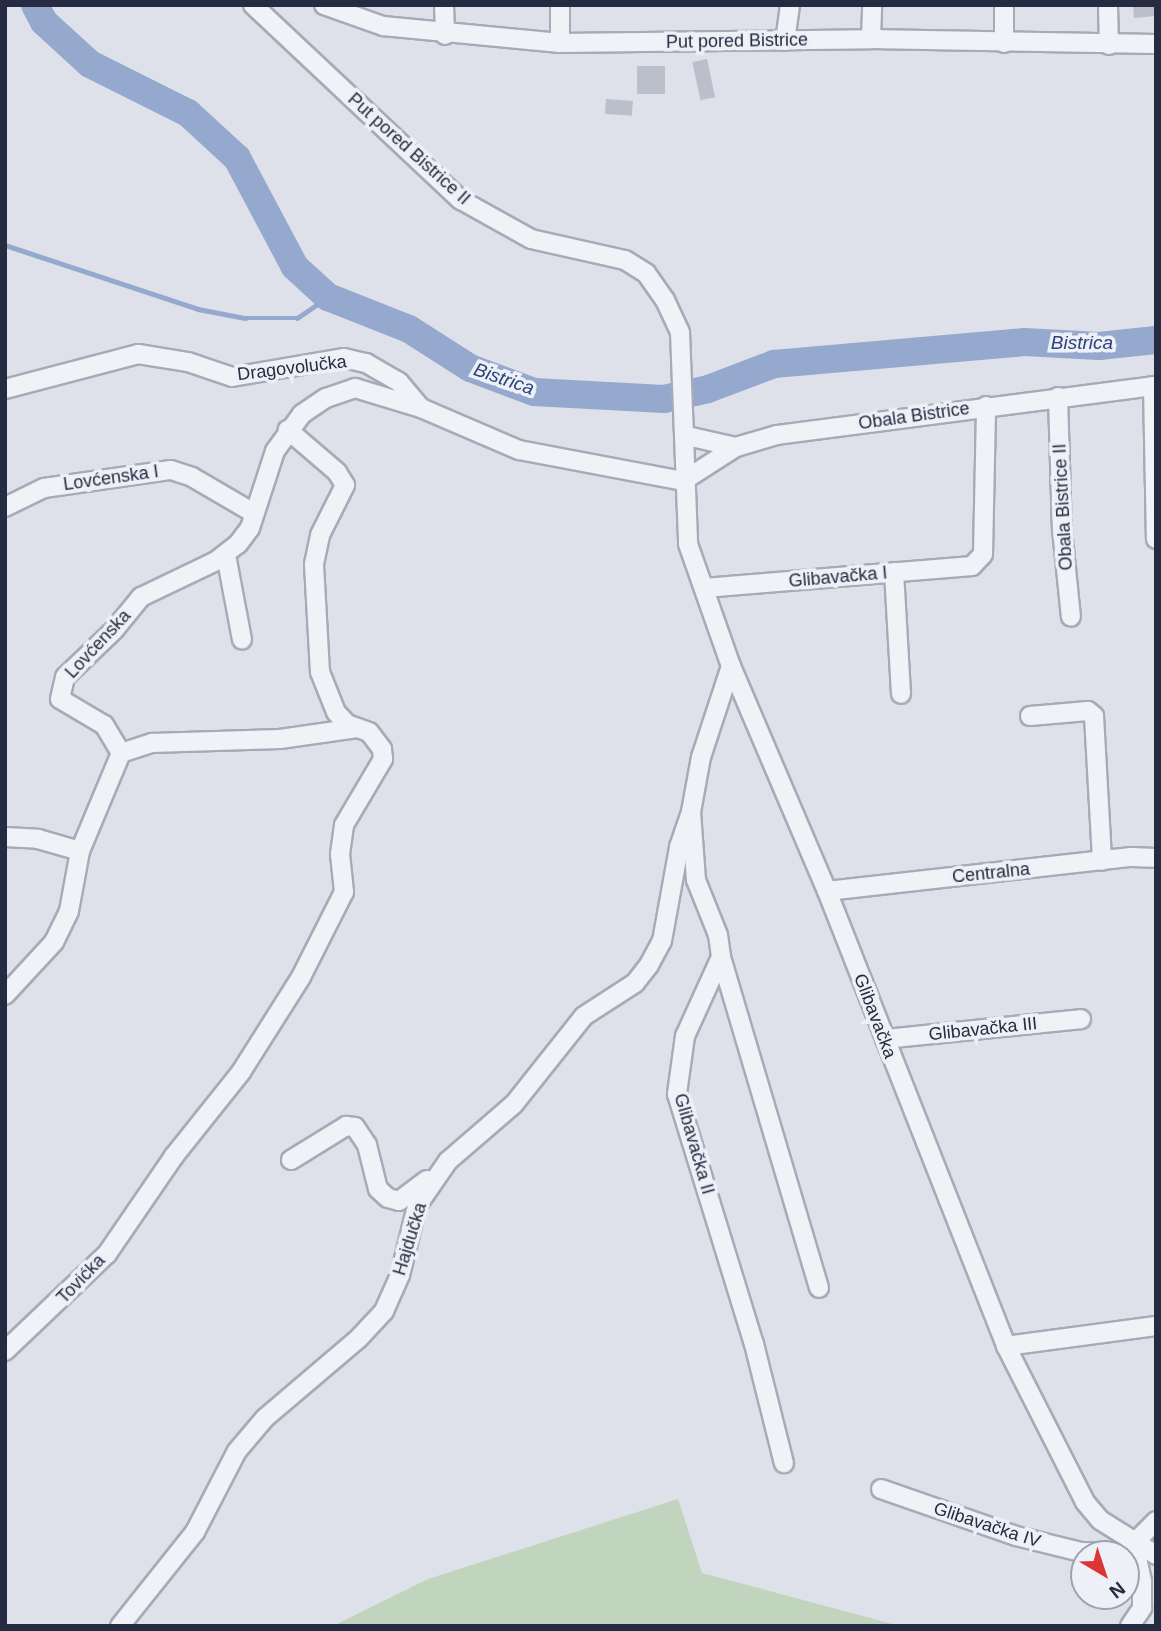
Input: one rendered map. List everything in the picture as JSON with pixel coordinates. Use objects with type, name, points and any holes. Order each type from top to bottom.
[{"type":"street","name":"Put pored Bistrice II","points":[[253,5],[461,200],[531,239],[625,260],[646,273],[680,332],[687,434]]},
{"type":"street","points":[[444,5],[445,35]]},
{"type":"street","points":[[559,44],[560,5]]},
{"type":"street","points":[[785,41],[790,5]]},
{"type":"street","points":[[872,5],[872,39]]},
{"type":"street","points":[[1004,5],[1004,43]]},
{"type":"street","points":[[1108,5],[1109,45]]},
{"type":"street","name":"Put pored Bistrice","points":[[329,7],[368,22],[445,35],[559,44],[872,39],[1156,44]]},
{"type":"street","name":"Dragovolučka","points":[[5,389],[138,354],[188,362],[232,377],[344,358],[366,363],[398,382],[421,408],[519,450],[683,481]]},
{"type":"street","points":[[1154,386],[1156,539]]},
{"type":"street","name":"Obala Bistrice","points":[[683,481],[736,447],[777,435],[1154,386]]},
{"type":"street","name":"Lovćenska","points":[[121,753],[104,726],[60,699],[65,677],[114,630],[141,597],[226,555],[250,528],[253,512],[288,430],[326,398],[355,388],[421,408]]},
{"type":"street","name":"Obala Bistrice II","points":[[1058,397],[1062,529],[1071,617]]},
{"type":"street","name":"Glibavačka I","points":[[704,588],[972,566],[983,554],[986,406]]},
{"type":"street","name":"Tovićka","points":[[5,1351],[107,1254],[144,1197],[241,1072],[301,976],[344,892],[340,854],[344,825],[383,759],[378,740],[336,712],[320,672],[314,564],[320,535],[345,485],[337,472],[288,430]]},
{"type":"street","points":[[687,434],[736,447]]},
{"type":"street","name":"Glibavačka","points":[[687,434],[683,481],[688,544],[731,666],[827,891],[1006,1346],[1085,1502],[1100,1520],[1125,1540]]},
{"type":"street","name":"Lovćenska I","points":[[5,507],[44,488],[171,470],[192,477],[253,512]]},
{"type":"street","points":[[226,555],[242,640]]},
{"type":"street","points":[[894,572],[901,694]]},
{"type":"street","points":[[731,666],[701,757],[691,812],[696,880],[718,935],[721,957],[819,1287]]},
{"type":"street","points":[[1030,716],[1088,711],[1094,716],[1102,860]]},
{"type":"street","points":[[5,995],[54,942],[69,911],[80,851],[121,753],[152,743],[280,739],[357,728]]},
{"type":"street","name":"Hajdučka","points":[[120,1626],[195,1531],[237,1451],[258,1426],[359,1338],[384,1311],[400,1275],[417,1206],[448,1161],[532,1084],[544,1060],[584,1016],[635,983],[649,965],[662,941],[679,847],[691,812]]},
{"type":"street","points":[[5,837],[38,839],[80,851]]},
{"type":"street","name":"Centralna","points":[[827,891],[1102,860],[1156,858]]},
{"type":"street","name":"Glibavačka II","points":[[721,957],[685,1036],[677,1094],[754,1344],[784,1463]]},
{"type":"street","name":"Glibavačka III","points":[[885,1039],[1081,1019]]},
{"type":"street","points":[[291,1160],[346,1126],[355,1127],[367,1144],[378,1189],[399,1201],[448,1161]]},
{"type":"street","points":[[1006,1346],[1156,1326]]},
{"type":"street","name":"Glibavačka IV","points":[[881,1489],[1016,1536],[1070,1549]]},
{"type":"street","points":[[1140,1541],[1154,1522]]},
{"type":"street","points":[[1130,1626],[1142,1608],[1140,1591]]},
{"type":"green space","points":[[678,1499],[702,1573],[900,1626],[333,1626],[428,1579]]},
{"type":"building","points":[[1133,5],[1156,5],[1156,16],[1134,18]]},
{"type":"building","points":[[707,59],[715,97],[700,100],[692,62]]},
{"type":"building","points":[[637,66],[665,66],[665,94],[637,94]]},
{"type":"building","points":[[606,99],[633,101],[632,116],[605,114]]},
{"type":"waterway","name":"Bistrica","points":[[35,5],[44,22],[90,64],[188,113],[237,158],[295,267],[328,297],[409,329],[470,368],[534,392],[664,399],[708,389],[774,364],[1024,342],[1099,346],[1156,340]]},
{"type":"waterway","points":[[5,245],[198,309],[245,318],[297,318],[328,297]]}]
